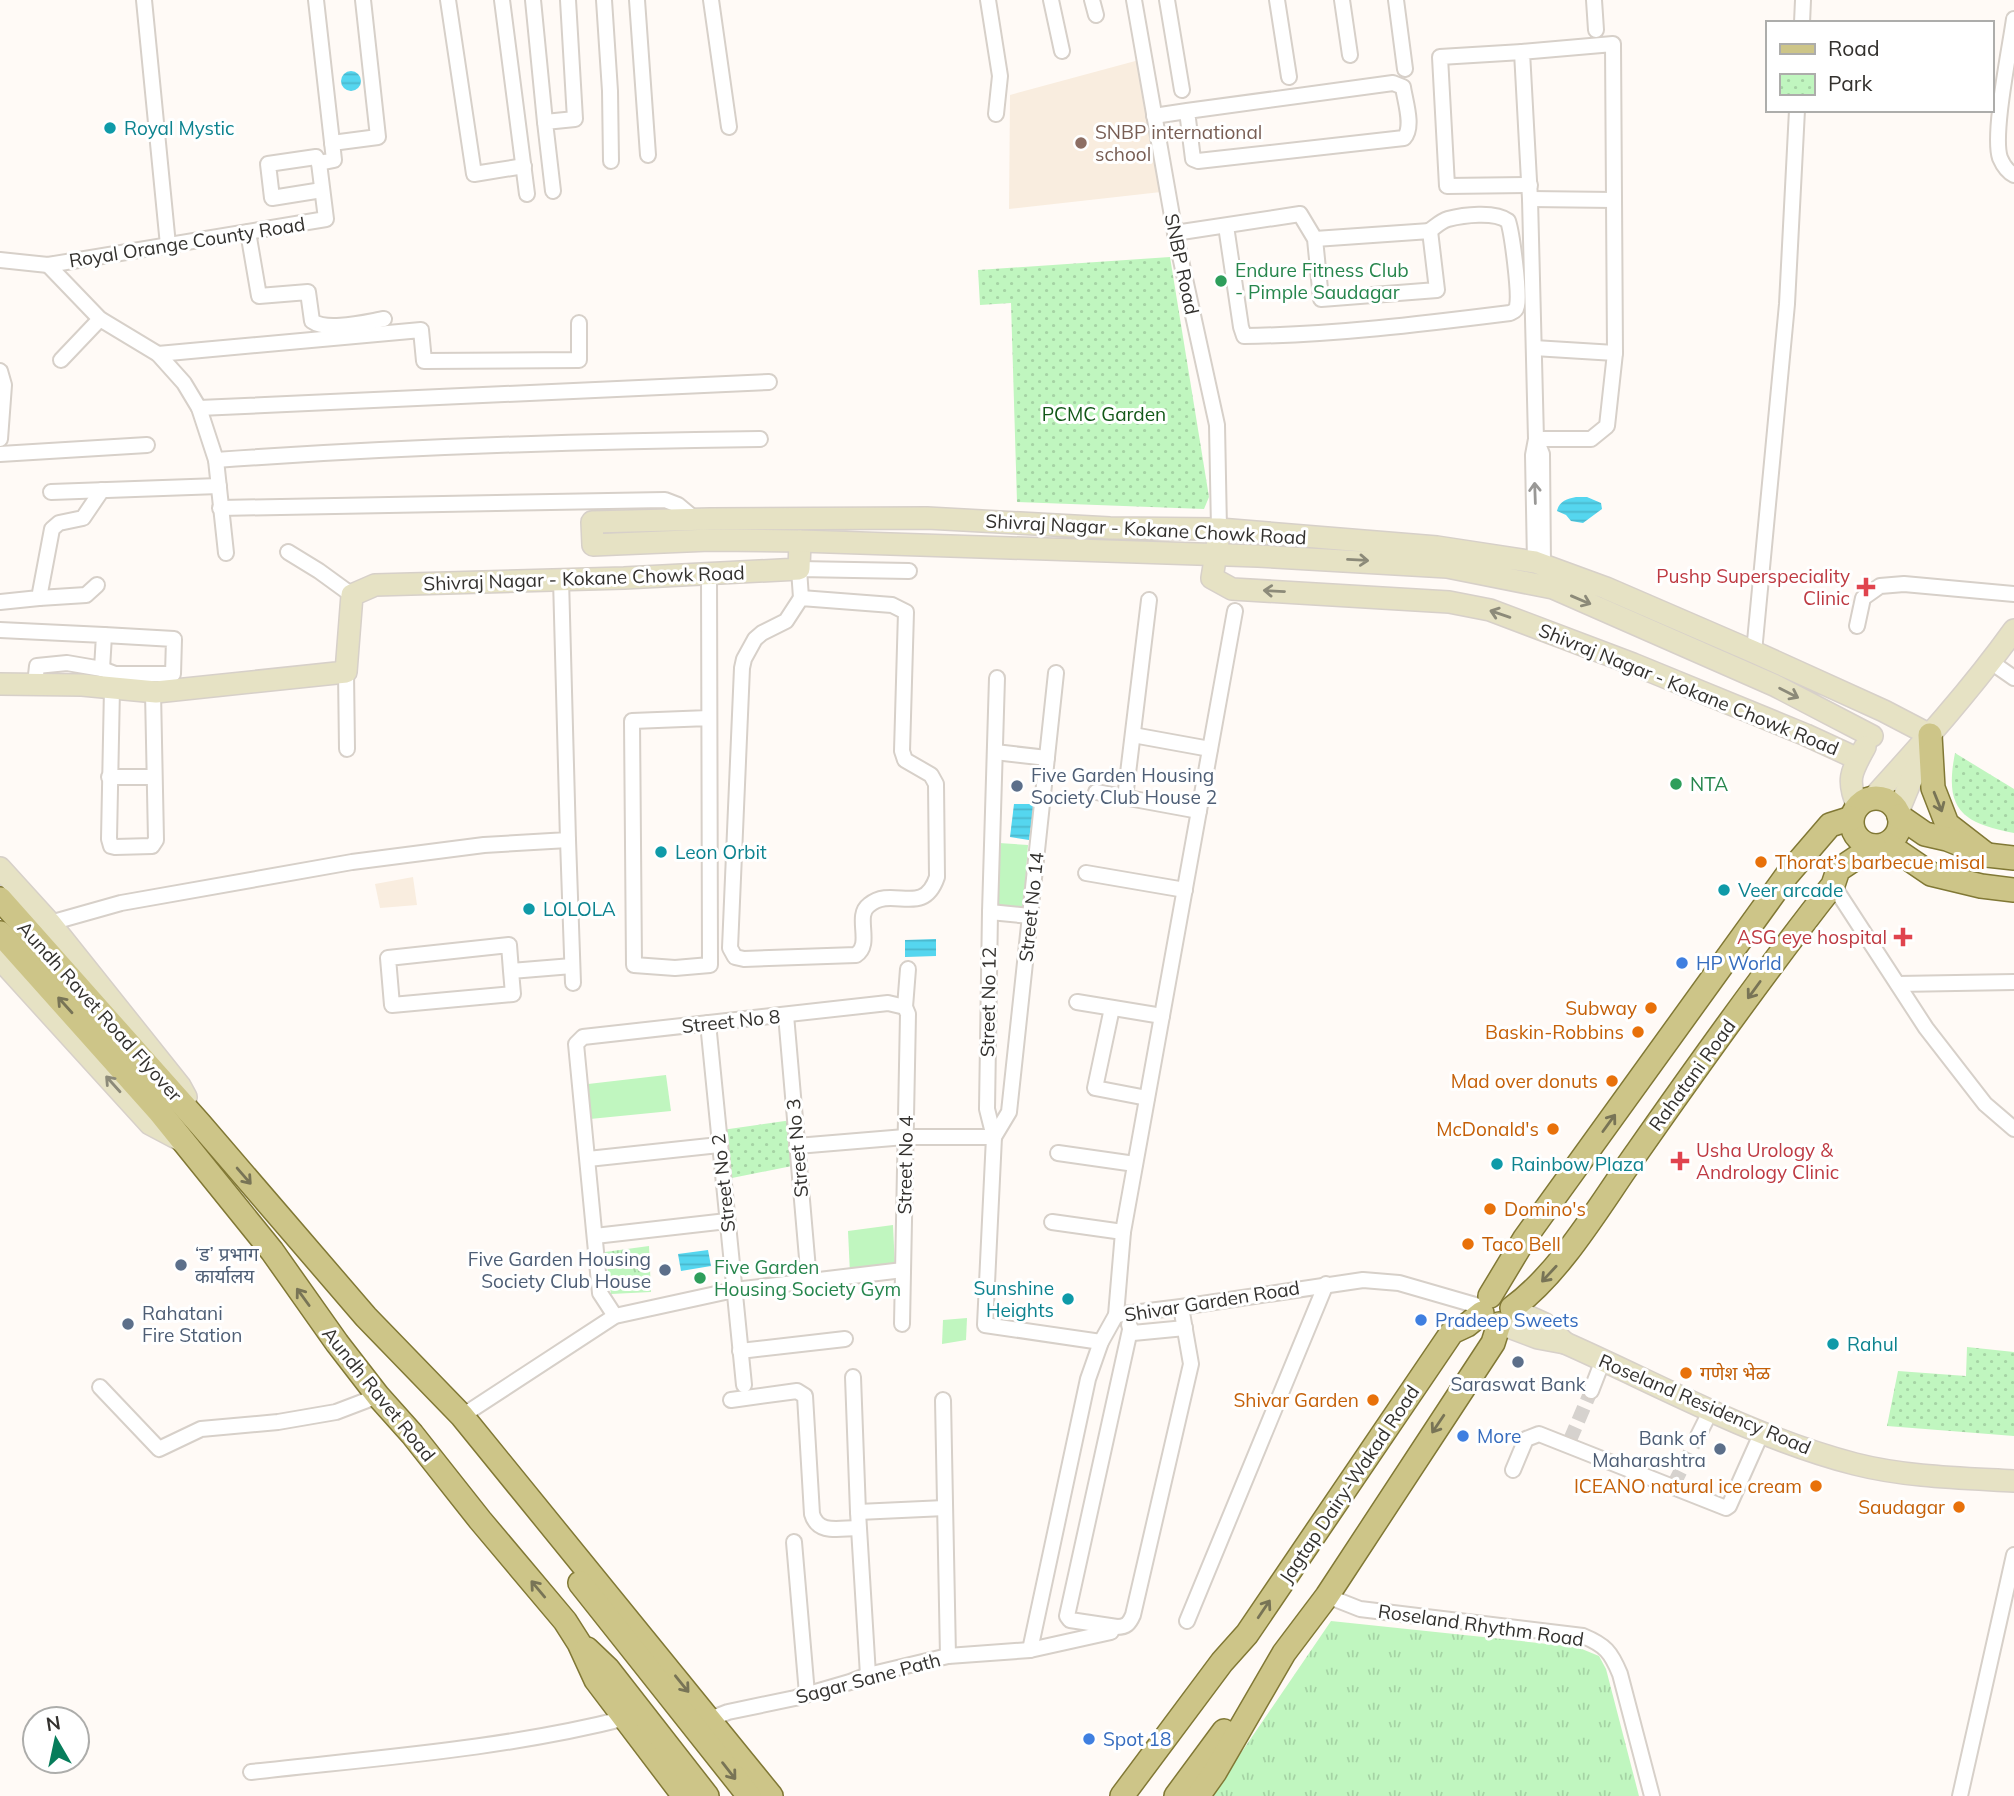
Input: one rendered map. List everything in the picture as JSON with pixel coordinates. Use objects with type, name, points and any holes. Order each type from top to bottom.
[{"type":"main road","points":[[1930,735],[1933,788],[1947,824],[1987,855]]},
{"type":"main road","points":[[2014,858],[1987,855],[1947,839],[1925,834],[1898,814],[1887,801],[1861,808],[1856,835],[1865,844],[1880,845],[1931,874],[2014,890]]},
{"type":"main road","name":"Rahatani Road","points":[[1497,1308],[1787,875],[1830,825],[1861,808]]},
{"type":"main road","points":[[1880,845],[1899,830],[1898,814]]},
{"type":"main road","name":"Rahatani Road","points":[[1497,1308],[1526,1298],[1559,1262],[1676,1096],[1833,885],[1838,870],[1880,845]]},
{"type":"main road","name":"Aundh Ravet Road Flyover","points":[[0,899],[167,1104],[184,1142]]},
{"type":"main road","name":"Aundh Ravet Road Flyover","points":[[0,933],[167,1104],[200,1124]]},
{"type":"main road","name":"Aundh Ravet Road","points":[[200,1124],[366,1317],[462,1416],[621,1626]]},
{"type":"main road","name":"Aundh Ravet Road","points":[[184,1142],[272,1251],[378,1396],[412,1433],[480,1520],[565,1621],[579,1643]]},
{"type":"main road","points":[[1176,1796],[1327,1596],[1493,1343],[1497,1308]]},
{"type":"main road","name":"Jagtap Dairy-Wakad Road","points":[[1122,1796],[1222,1662],[1247,1634],[1452,1332],[1497,1308]]},
{"type":"main road","name":"Aundh Ravet Road","points":[[366,1317],[378,1350],[463,1440],[621,1626],[710,1719],[771,1796]]},
{"type":"main road","points":[[621,1626],[749,1796]]},
{"type":"main road","points":[[579,1643],[608,1669],[707,1796]]},
{"type":"main road","points":[[579,1643],[596,1680],[684,1796]]},
{"type":"main road","points":[[1198,1796],[1215,1772],[1284,1653]]},
{"type":"main road","name":"Jagtap Dairy-Wakad Road","points":[[1135,1796],[1203,1705],[1222,1662]]},
{"type":"street","points":[[144,0],[168,245]]},
{"type":"street","points":[[316,0],[334,160],[319,163]]},
{"type":"street","points":[[332,143],[378,137],[363,0]]},
{"type":"street","points":[[447,0],[474,174],[524,166]]},
{"type":"street","points":[[502,0],[527,194]]},
{"type":"street","points":[[533,0],[553,191]]},
{"type":"street","points":[[545,122],[575,119],[568,0]]},
{"type":"street","points":[[604,0],[611,161]]},
{"type":"street","points":[[637,0],[648,155]]},
{"type":"street","points":[[711,0],[729,127]]},
{"type":"street","points":[[988,0],[1000,76],[996,114]]},
{"type":"street","points":[[1051,0],[1062,51]]},
{"type":"street","points":[[1092,0],[1096,15]]},
{"type":"street","name":"SNBP Road","points":[[1134,0],[1175,233],[1217,425],[1219,529]]},
{"type":"street","points":[[1167,0],[1182,90]]},
{"type":"street","points":[[1277,0],[1289,77]]},
{"type":"street","points":[[1342,0],[1350,55]]},
{"type":"street","points":[[1396,0],[1405,69]]},
{"type":"street","points":[[1594,0],[1596,30]]},
{"type":"street","points":[[1802,21],[1803,0]]},
{"type":"street","points":[[2014,19],[1999,122],[2000,158],[2009,173],[2014,175]]},
{"type":"street","points":[[1536,439],[1591,439],[1607,426],[1615,353],[1613,44],[1440,57],[1447,186],[1614,200]]},
{"type":"street","points":[[1522,52],[1530,192],[1536,439],[1542,454],[1539,563]]},
{"type":"street","points":[[1154,116],[1187,111],[1393,83],[1403,87],[1408,134],[1404,138],[1198,161],[1193,159],[1191,152],[1187,111]]},
{"type":"street","points":[[1754,652],[1787,304],[1797,112]]},
{"type":"street","points":[[317,158],[322,190],[272,198],[268,164],[317,158]]},
{"type":"street","name":"Royal Orange County Road","points":[[0,260],[48,265],[326,219],[322,190]]},
{"type":"street","points":[[1175,233],[1300,214],[1315,239],[1321,299],[1437,290],[1429,231]]},
{"type":"street","points":[[1226,226],[1244,337],[1300,335],[1497,315],[1514,311],[1517,306],[1508,221],[1502,216],[1492,214],[1446,219],[1429,231],[1315,239]]},
{"type":"street","points":[[248,232],[259,296],[308,292],[313,321],[316,324],[329,326],[384,319]]},
{"type":"street","points":[[48,265],[100,319],[158,354],[184,383],[199,408],[216,460],[226,553]]},
{"type":"street","points":[[61,360],[100,319]]},
{"type":"street","points":[[158,354],[421,330],[424,361],[579,360],[579,323]]},
{"type":"street","points":[[1534,348],[1615,353]]},
{"type":"street","points":[[0,374],[4,385],[0,439]]},
{"type":"street","points":[[199,408],[769,382]]},
{"type":"street","points":[[216,460],[582,441],[760,439]]},
{"type":"street","points":[[0,454],[147,445]]},
{"type":"street","points":[[51,492],[219,486]]},
{"type":"street","points":[[39,598],[52,529],[59,523],[83,518],[102,490]]},
{"type":"street","points":[[220,508],[665,500],[678,505],[705,526]]},
{"type":"street","name":"Shivraj Nagar - Kokane Chowk Road","points":[[705,526],[786,519],[927,518],[1110,528],[1219,529],[1437,547],[1539,563],[1606,588],[1754,652],[1930,735]]},
{"type":"street","name":"Shivraj Nagar - Kokane Chowk Road","points":[[705,526],[800,541],[1357,560],[1447,567],[1553,588],[1776,686],[1871,736]]},
{"type":"street","points":[[1217,555],[1219,529]]},
{"type":"street","points":[[800,541],[801,598],[786,621],[755,639],[742,668],[730,948],[734,957],[744,959],[856,955],[863,947],[864,910],[869,905],[897,898],[911,900],[924,897],[933,891],[937,877],[936,784],[932,775],[905,760],[902,751],[906,612],[892,605],[801,598]]},
{"type":"street","points":[[288,552],[352,595],[346,672],[347,749]]},
{"type":"street","name":"Shivraj Nagar - Kokane Chowk Road","points":[[1217,555],[1212,578],[1232,589],[1389,597],[1449,602],[1490,610],[1609,654],[1858,759]]},
{"type":"street","points":[[799,569],[909,571]]},
{"type":"street","name":"Shivraj Nagar - Kokane Chowk Road","points":[[352,595],[375,585],[799,569]]},
{"type":"street","points":[[709,574],[710,965],[660,968],[634,965],[632,720],[709,718]]},
{"type":"street","points":[[561,579],[573,983]]},
{"type":"street","points":[[1857,625],[1863,598],[1880,586],[1924,584],[2014,594]]},
{"type":"street","points":[[0,602],[86,595],[97,585]]},
{"type":"street","points":[[1125,798],[1149,600]]},
{"type":"street","points":[[1185,1328],[1133,1333],[1130,1330],[1123,1314],[1123,1232],[1235,611]]},
{"type":"street","points":[[0,630],[174,639],[173,674],[115,674],[107,678]]},
{"type":"street","points":[[1884,711],[1858,759],[1850,780],[1851,790],[1861,808],[1930,735],[2014,630]]},
{"type":"street","points":[[104,635],[109,839],[111,846],[115,848],[155,844],[153,692]]},
{"type":"street","points":[[1991,662],[2014,678]]},
{"type":"street","points":[[0,684],[107,678],[153,692],[346,672]]},
{"type":"street","name":"Street No 14","points":[[994,1137],[1009,1112],[1056,673]]},
{"type":"street","name":"Street No 12","points":[[997,678],[987,1109],[994,1137],[985,1325],[1101,1342]]},
{"type":"street","points":[[1133,735],[1210,749]]},
{"type":"street","points":[[1898,814],[1930,735]]},
{"type":"street","points":[[995,752],[1047,758]]},
{"type":"street","points":[[109,777],[154,778]]},
{"type":"street","points":[[1096,792],[1199,811]]},
{"type":"street","points":[[50,923],[121,903],[352,862],[484,845],[568,840]]},
{"type":"street","points":[[0,868],[50,923],[180,1086],[200,1124]]},
{"type":"street","points":[[1086,873],[1185,890]]},
{"type":"street","points":[[1833,885],[1926,1028],[1985,1104],[2014,1129]]},
{"type":"street","points":[[990,912],[1030,915]]},
{"type":"street","points":[[509,945],[511,971],[513,994],[392,1005],[388,958],[509,945]]},
{"type":"street","points":[[0,959],[150,1124],[184,1142]]},
{"type":"street","points":[[511,971],[572,966]]},
{"type":"street","name":"Street No 4","points":[[902,1324],[908,1014],[905,1007],[908,970]]},
{"type":"street","points":[[1898,984],[2014,982]]},
{"type":"street","points":[[1077,1002],[1162,1016]]},
{"type":"street","name":"Street No 8","points":[[588,1159],[576,1044],[583,1037],[888,1003],[905,1007]]},
{"type":"street","points":[[1112,1008],[1095,1088],[1147,1098]]},
{"type":"street","name":"Street No 3","points":[[786,1015],[809,1281]]},
{"type":"street","name":"Street No 2","points":[[708,1023],[744,1385]]},
{"type":"street","points":[[797,1146],[905,1137],[994,1137]]},
{"type":"street","points":[[615,1316],[600,1293],[588,1159],[719,1145]]},
{"type":"street","points":[[1058,1153],[1135,1164]]},
{"type":"street","points":[[595,1236],[727,1221]]},
{"type":"street","points":[[1052,1222],[1123,1232]]},
{"type":"street","points":[[462,1416],[615,1316],[734,1290],[903,1270]]},
{"type":"street","name":"Shivar Garden Road","points":[[1030,1650],[1088,1379],[1101,1342],[1123,1314],[1363,1280],[1399,1283],[1497,1308]]},
{"type":"street","points":[[1187,1621],[1326,1284]]},
{"type":"street","points":[[1130,1330],[1067,1616],[1070,1620],[1117,1627],[1130,1623],[1133,1615],[1191,1364],[1181,1307]]},
{"type":"street","name":"Roseland Residency Road","points":[[1497,1308],[1545,1324],[1565,1343],[1762,1432],[1857,1465],[1930,1476],[2014,1481]]},
{"type":"street","points":[[740,1351],[845,1339]]},
{"type":"street","points":[[1591,1391],[1604,1360]]},
{"type":"street","points":[[853,1377],[858,1528],[868,1675]]},
{"type":"street","points":[[100,1387],[159,1449],[201,1429],[278,1422],[336,1412],[378,1396]]},
{"type":"street","points":[[731,1400],[797,1391],[803,1393],[812,1514],[815,1523],[822,1529],[858,1528]]},
{"type":"street","points":[[943,1400],[948,1656]]},
{"type":"street","points":[[1698,1436],[1712,1410]]},
{"type":"street","points":[[1513,1470],[1526,1439],[1539,1434],[1569,1442],[1722,1508],[1729,1506],[1762,1432]]},
{"type":"street","points":[[858,1511],[945,1508]]},
{"type":"street","points":[[794,1542],[807,1694]]},
{"type":"street","points":[[1960,1796],[2014,1555]]},
{"type":"street","name":"Roseland Rhythm Road","points":[[1327,1596],[1360,1609],[1583,1636],[1602,1644],[1615,1660],[1620,1674],[1652,1796]]},
{"type":"street","name":"Sagar Sane Path","points":[[710,1719],[728,1712],[948,1656],[1030,1650],[1111,1632]]},
{"type":"street","points":[[251,1772],[419,1753],[575,1731],[626,1718]]},
{"type":"shaded area","name":"SNBP international school","points":[[1139,60],[1161,192],[1009,209],[1010,95]]},
{"type":"shaded area","points":[[413,877],[417,905],[380,908],[375,884]]},
{"type":"green space","name":"PCMC Garden","points":[[1170,257],[1209,497],[1204,509],[1017,502],[1011,303],[980,305],[978,270]]},
{"type":"green space","points":[[1955,753],[2014,789],[2014,833],[1981,824],[1961,810],[1952,788]]},
{"type":"green space","points":[[999,843],[1028,845],[1023,911],[997,909]]},
{"type":"green space","points":[[666,1075],[671,1111],[590,1119],[588,1084]]},
{"type":"green space","points":[[792,1120],[797,1165],[727,1179],[722,1130]]},
{"type":"green space","points":[[893,1225],[895,1268],[850,1274],[848,1231]]},
{"type":"green space","points":[[649,1246],[651,1292],[611,1294],[605,1252]]},
{"type":"green space","points":[[967,1318],[966,1340],[942,1344],[943,1320]]},
{"type":"green space","points":[[1967,1347],[2014,1352],[2014,1436],[1887,1426],[1898,1371],[1966,1376]]},
{"type":"green space","points":[[1331,1621],[1577,1647],[1599,1656],[1606,1669],[1639,1796],[1208,1796],[1243,1750]]},
{"type":"water","points":[[351,71],[358,74],[361,81],[358,88],[351,91],[344,88],[341,81],[344,74]]},
{"type":"water","points":[[1576,497],[1587,497],[1601,503],[1602,509],[1583,523],[1571,521],[1557,511],[1562,503]]},
{"type":"water","points":[[1014,804],[1034,804],[1029,840],[1010,837]]},
{"type":"water","points":[[936,939],[936,956],[905,957],[905,940]]},
{"type":"water","points":[[708,1250],[711,1266],[681,1271],[678,1254]]},
{"type":"tunnel","points":[[1570,1440],[1591,1391]]},
{"type":"tunnel","points":[[1674,1484],[1698,1436]]},
{"type":"place","name":"Royal Mystic","points":[[110,128]]},
{"type":"place","name":"SNBP international school","points":[[1081,143]]},
{"type":"place","name":"Endure Fitness Club - Pimple Saudagar","points":[[1221,281]]},
{"type":"place","name":"Pushp Superspeciality Clinic","points":[[1866,587]]},
{"type":"place","name":"NTA","points":[[1676,784]]},
{"type":"place","name":"Five Garden Housing Society Club House 2","points":[[1017,786]]},
{"type":"place","name":"Leon Orbit","points":[[661,852]]},
{"type":"place","name":"Thorat’s barbecue misal","points":[[1761,862]]},
{"type":"place","name":"Veer arcade","points":[[1724,890]]},
{"type":"place","name":"LOLOLA","points":[[529,909]]},
{"type":"place","name":"ASG eye hospital","points":[[1903,937]]},
{"type":"place","name":"HP World","points":[[1682,963]]},
{"type":"place","name":"Subway","points":[[1651,1008]]},
{"type":"place","name":"Baskin-Robbins","points":[[1638,1032]]},
{"type":"place","name":"Mad over donuts","points":[[1612,1081]]},
{"type":"place","name":"McDonald's","points":[[1553,1129]]},
{"type":"place","name":"Usha Urology & Andrology Clinic","points":[[1680,1161]]},
{"type":"place","name":"Rainbow Plaza","points":[[1497,1164]]},
{"type":"place","name":"Domino's","points":[[1490,1209]]},
{"type":"place","name":"Taco Bell","points":[[1468,1244]]},
{"type":"place","name":"‘ड’ प्रभाग कार्यालय","points":[[181,1265]]},
{"type":"place","name":"Five Garden Housing Society Club House","points":[[665,1270]]},
{"type":"place","name":"Five Garden Housing Society Gym","points":[[700,1278]]},
{"type":"place","name":"Sunshine Heights","points":[[1068,1299]]},
{"type":"place","name":"Pradeep Sweets","points":[[1421,1320]]},
{"type":"place","name":"Rahatani Fire Station","points":[[128,1324]]},
{"type":"place","name":"Rahul","points":[[1833,1344]]},
{"type":"place","name":"Saraswat Bank","points":[[1518,1362]]},
{"type":"place","name":"गणेश भेळ","points":[[1686,1373]]},
{"type":"place","name":"Shivar Garden","points":[[1373,1400]]},
{"type":"place","name":"More","points":[[1463,1436]]},
{"type":"place","name":"Bank of Maharashtra","points":[[1720,1449]]},
{"type":"place","name":"ICEANO natural ice cream","points":[[1816,1486]]},
{"type":"place","name":"Saudagar","points":[[1959,1507]]},
{"type":"place","name":"Spot 18","points":[[1089,1739]]}]
